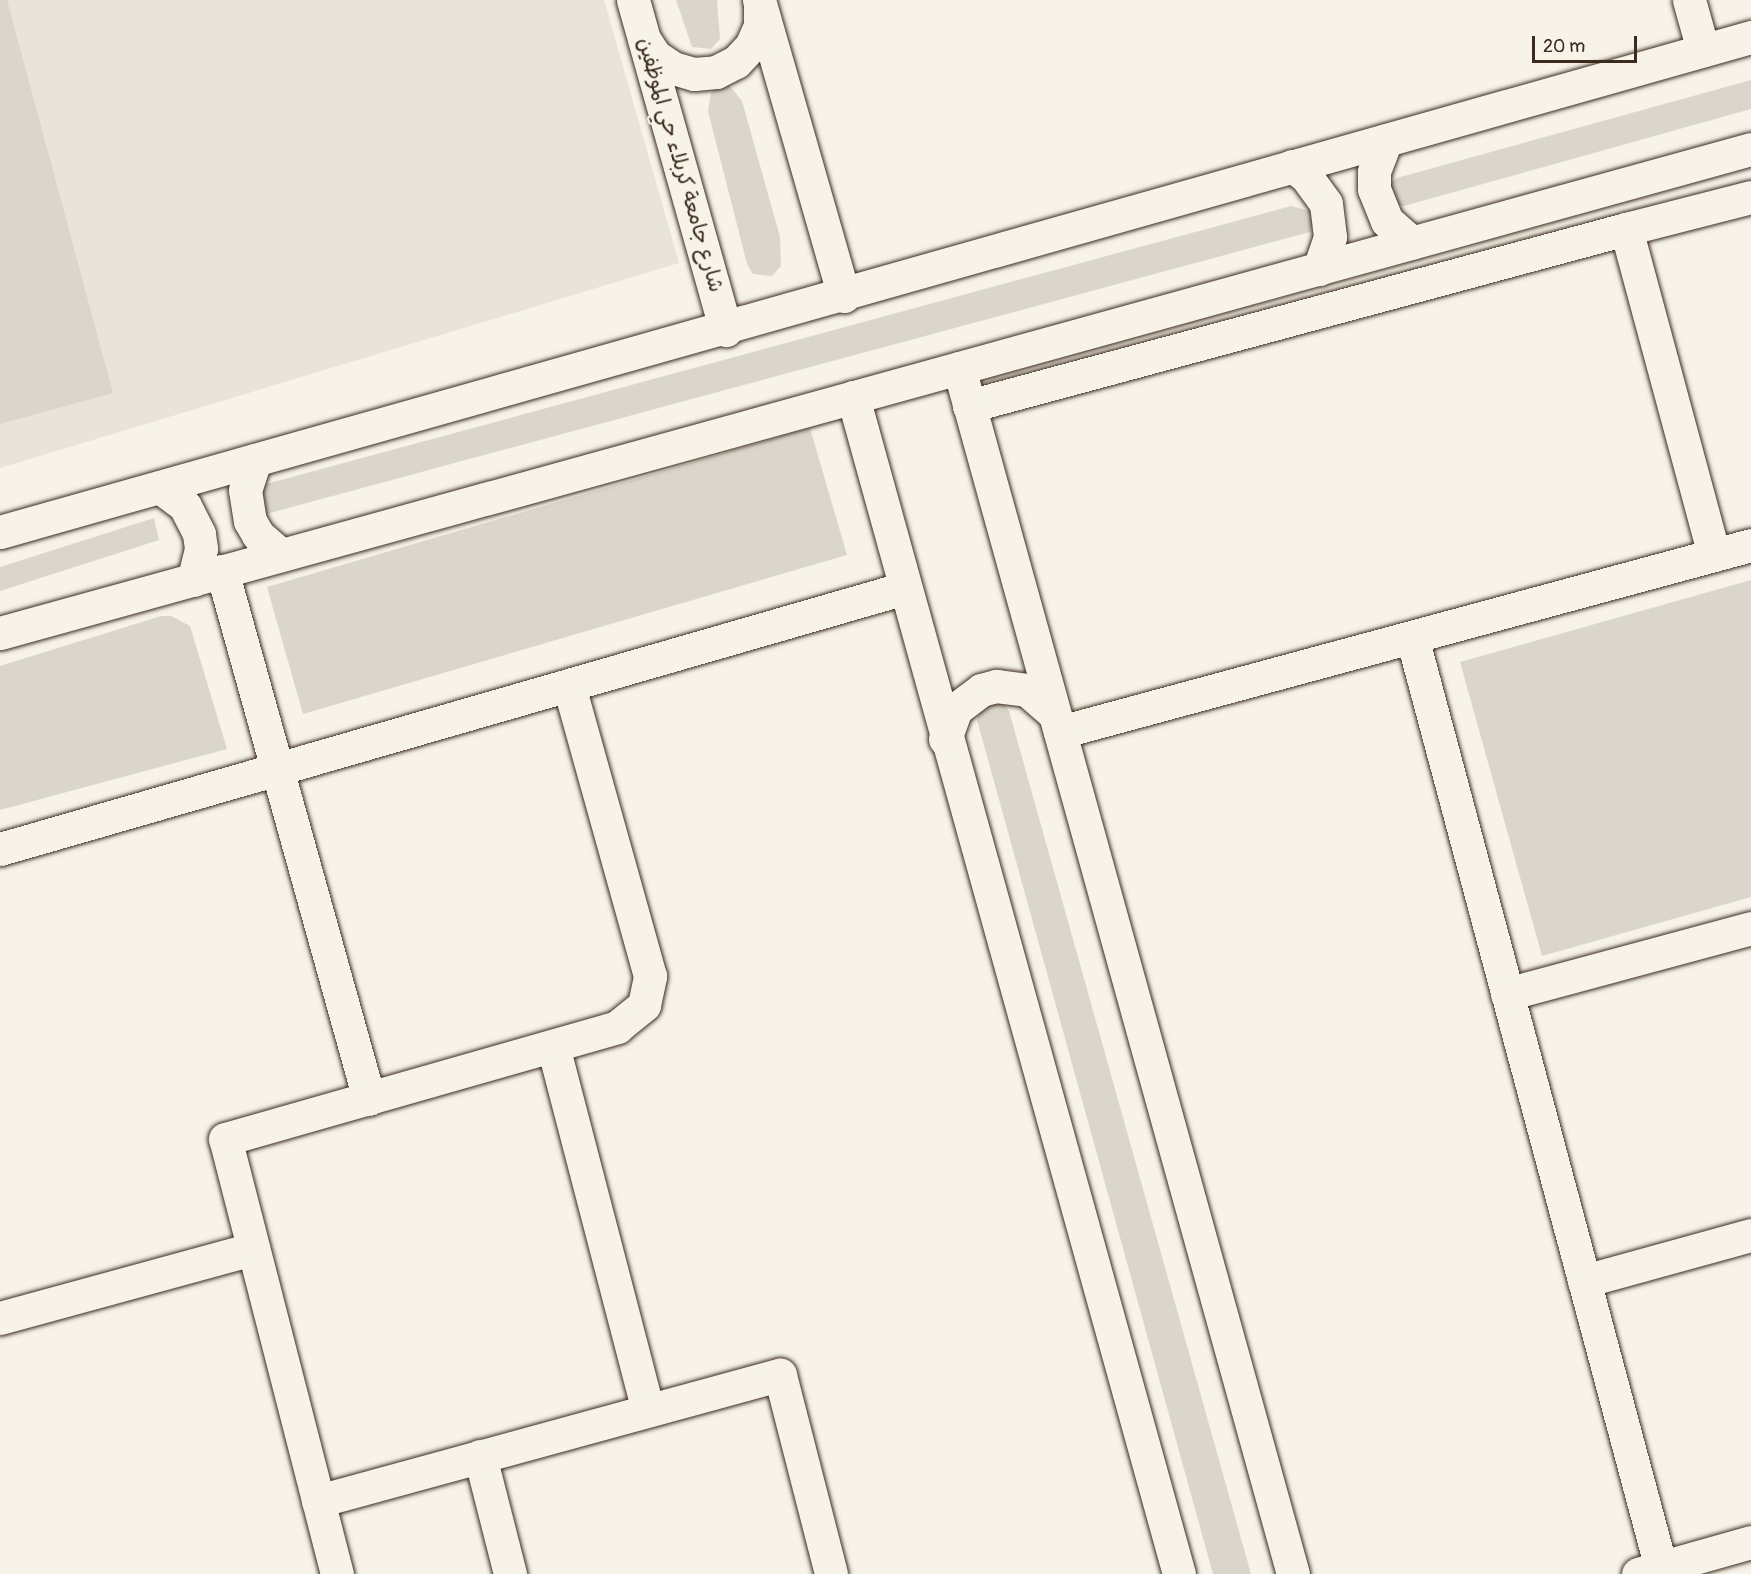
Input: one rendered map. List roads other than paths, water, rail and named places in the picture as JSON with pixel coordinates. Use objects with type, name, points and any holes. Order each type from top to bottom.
[{"type":"street","name":"شارع جامعة كربلاء حي الموظفين","points":[[633,0],[726,330]]},
{"type":"street","points":[[1689,0],[1703,50]]},
{"type":"street","points":[[644,37],[655,56],[674,69],[694,74],[716,72],[736,62],[751,46],[760,26],[760,2]]},
{"type":"street","points":[[760,2],[844,296]]},
{"type":"street","points":[[0,532],[726,330],[1292,166],[1751,37]]},
{"type":"street","points":[[1386,140],[1374,172],[1376,198],[1387,221],[1412,243]]},
{"type":"street","points":[[0,633],[1751,150]]},
{"type":"street","points":[[1292,166],[1306,176],[1326,204],[1330,237],[1319,269]]},
{"type":"street","points":[[969,406],[1751,197]]},
{"type":"street","points":[[1626,229],[1714,555]]},
{"type":"street","points":[[959,368],[1055,722],[1293,1574]]},
{"type":"street","points":[[853,398],[945,739],[1179,1574]]},
{"type":"street","points":[[255,460],[245,490],[248,513],[258,535],[281,555]]},
{"type":"street","points":[[160,487],[185,506],[197,526],[208,576],[277,769],[369,1100]]},
{"type":"street","points":[[1055,722],[1412,637],[1751,545]]},
{"type":"street","points":[[0,849],[905,588]]},
{"type":"street","points":[[1412,637],[1584,1281],[1650,1571],[1751,1542]]},
{"type":"street","points":[[337,1574],[225,1139],[369,1100],[618,1027],[644,1005],[650,976],[569,685]]},
{"type":"street","points":[[945,739],[956,709],[981,690],[1004,686],[1027,690],[1055,722]]},
{"type":"street","points":[[1508,994],[1751,928]]},
{"type":"street","points":[[553,1046],[648,1410]]},
{"type":"street","points":[[1584,1281],[1751,1235]]},
{"type":"street","points":[[0,1318],[253,1249]]},
{"type":"street","points":[[318,1501],[780,1375],[831,1574]]},
{"type":"street","points":[[480,1456],[510,1574]]}]
